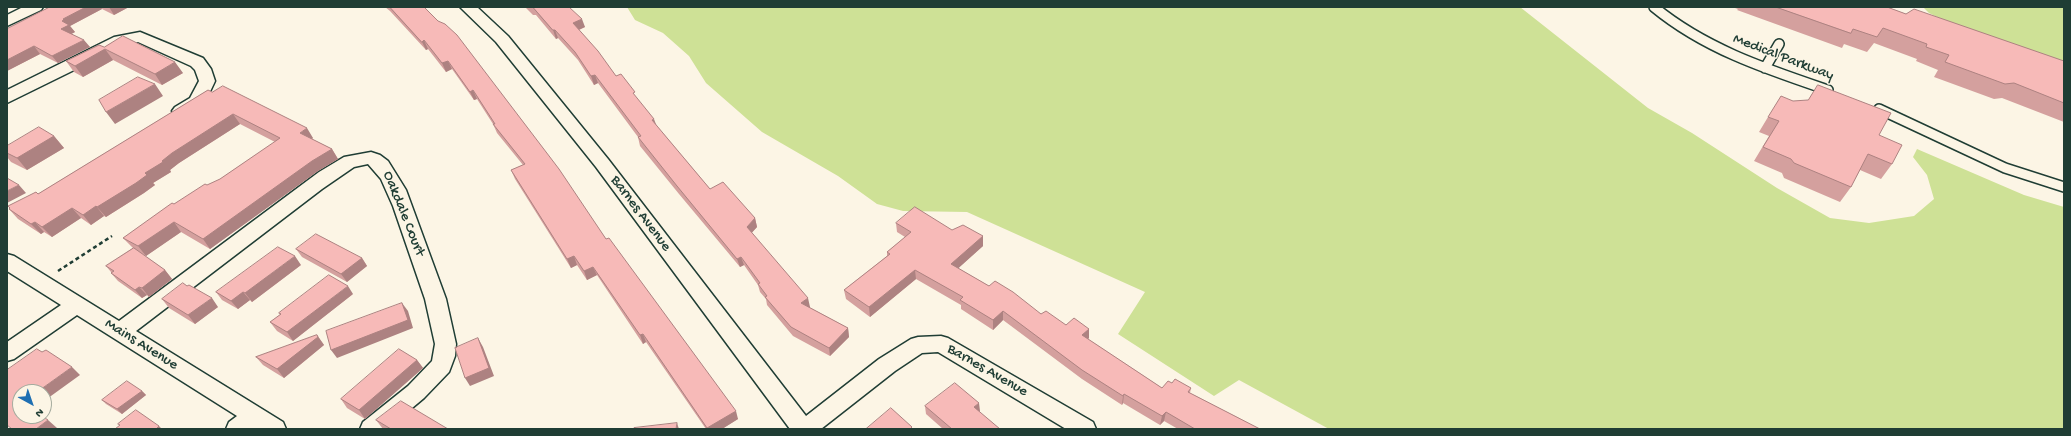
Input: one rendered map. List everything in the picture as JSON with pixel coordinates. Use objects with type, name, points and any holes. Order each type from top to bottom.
[{"type":"street","points":[[7,21],[35,7]]},
{"type":"street","name":"Barnes Avenue","points":[[468,7],[502,39],[602,163],[804,429],[886,365],[918,345],[941,344],[1085,429]]},
{"type":"street","points":[[7,97],[120,41],[140,37],[197,62],[203,69],[207,81],[197,101],[164,122]]},
{"type":"street","name":"Oakdale Court","points":[[120,332],[304,193],[348,163],[358,159],[373,158],[382,164],[389,173],[411,228],[437,304],[446,347],[445,362],[442,366],[416,392],[371,429]]},
{"type":"street","name":"Mains Avenue","points":[[7,261],[120,332],[245,422],[275,429]]},
{"type":"street","points":[[7,353],[77,305]]},
{"type":"lane","name":"Medical Parkway","points":[[1654,7],[1669,21],[1707,42],[1765,68],[1836,92]]},
{"type":"lane","points":[[1765,68],[1779,44]]},
{"type":"lane","points":[[1870,105],[2005,168],[2064,187]]},
{"type":"path","points":[[40,282],[112,236]]},
{"type":"green space","points":[[627,7],[1520,7],[1648,108],[1692,133],[1777,188],[1830,218],[1869,223],[1914,216],[1934,199],[1927,175],[1913,157],[1917,149],[2024,195],[2064,207],[2064,429],[1329,429],[1239,380],[1214,396],[1118,334],[1145,292],[967,212],[903,211],[877,204],[838,176],[762,132],[706,83],[689,56],[663,33],[635,20]]},
{"type":"green space","points":[[1923,7],[2064,7],[2064,65],[1993,45],[1929,13]]},
{"type":"building","points":[[50,7],[86,7],[63,19],[64,20],[62,21],[69,25],[61,29],[84,40],[52,56],[34,46],[7,60],[7,29]]},
{"type":"building","points":[[390,7],[424,7],[438,21],[445,24],[457,35],[559,169],[606,239],[609,238],[736,411],[707,428],[643,334],[640,335],[593,267],[584,271],[574,256],[567,259],[511,170],[525,164],[493,124],[495,124],[473,90],[470,92],[448,61],[442,63],[424,40],[422,42]]},
{"type":"building","points":[[533,7],[569,7],[582,19],[573,23],[598,51],[616,76],[621,74],[635,92],[633,93],[654,119],[652,120],[710,189],[723,182],[755,218],[747,227],[808,298],[801,303],[848,328],[829,348],[791,327],[765,297],[767,296],[758,284],[760,283],[741,257],[737,259],[638,137],[641,136],[595,75],[591,76],[575,52]]},
{"type":"building","points":[[1776,7],[1887,7],[1906,14],[1914,9],[2064,61],[2064,103],[2014,83],[2005,84],[1945,62],[1949,55],[1926,47],[1927,44],[1883,28],[1877,37],[1853,29],[1851,33]]},
{"type":"building","points":[[123,36],[175,62],[155,74],[105,49],[75,66],[66,61],[99,45],[104,47]]},
{"type":"building","points":[[138,77],[155,84],[106,112],[99,100]]},
{"type":"building","points":[[1818,85],[1891,113],[1879,135],[1902,145],[1892,164],[1868,154],[1851,187],[1794,163],[1791,159],[1763,147],[1779,121],[1768,117],[1781,96],[1793,101],[1808,100]]},
{"type":"building","points":[[223,86],[307,128],[300,133],[332,149],[312,161],[203,239],[174,222],[138,246],[123,238],[172,203],[174,204],[205,184],[207,185],[220,179],[280,138],[233,114],[172,153],[162,161],[163,162],[145,173],[147,175],[136,183],[83,215],[72,208],[42,227],[35,222],[31,224],[9,209],[10,208],[8,206],[36,192],[38,194],[208,90],[212,92]]},
{"type":"building","points":[[39,127],[54,136],[17,158],[7,153],[7,146]]},
{"type":"building","points":[[7,178],[19,185],[7,191]]},
{"type":"building","points":[[915,207],[952,230],[963,225],[983,236],[951,264],[989,286],[995,281],[1013,292],[1041,314],[1046,311],[1066,325],[1074,318],[1089,329],[1082,335],[1162,388],[1168,381],[1172,383],[1175,379],[1191,388],[1188,392],[1260,429],[1195,429],[1166,412],[1162,416],[1124,394],[1123,396],[1082,370],[1003,311],[993,320],[960,300],[963,297],[915,270],[869,307],[844,290],[890,254],[887,252],[911,232],[896,223]]},
{"type":"building","points":[[316,234],[362,258],[341,274],[296,249]]},
{"type":"building","points":[[278,247],[295,256],[245,293],[243,292],[231,301],[216,292]]},
{"type":"building","points":[[134,248],[165,270],[142,288],[139,287],[135,290],[111,273],[114,271],[106,266]]},
{"type":"building","points":[[329,275],[348,286],[287,332],[270,322],[281,314],[279,313]]},
{"type":"building","points":[[183,283],[212,298],[188,315],[162,299]]},
{"type":"building","points":[[402,303],[408,320],[331,350],[326,331]]},
{"type":"building","points":[[317,335],[318,337],[277,369],[256,357]]},
{"type":"building","points":[[478,338],[489,368],[465,378],[455,348]]},
{"type":"building","points":[[37,349],[42,352],[46,350],[72,367],[48,384],[12,384],[12,424],[43,424],[36,429],[12,429],[7,425],[7,370]]},
{"type":"building","points":[[399,349],[417,360],[359,410],[341,399]]},
{"type":"building","points":[[127,381],[142,391],[117,409],[102,400]]},
{"type":"building","points":[[955,383],[979,403],[974,407],[1000,429],[952,429],[925,406]]},
{"type":"building","points":[[401,401],[448,429],[391,429],[376,420]]},
{"type":"building","points":[[891,408],[912,427],[910,429],[866,429]]},
{"type":"building","points":[[136,410],[159,426],[157,428],[159,429],[115,429],[120,425],[118,424]]},
{"type":"building","points":[[677,423],[676,429],[634,429],[634,428]]}]
